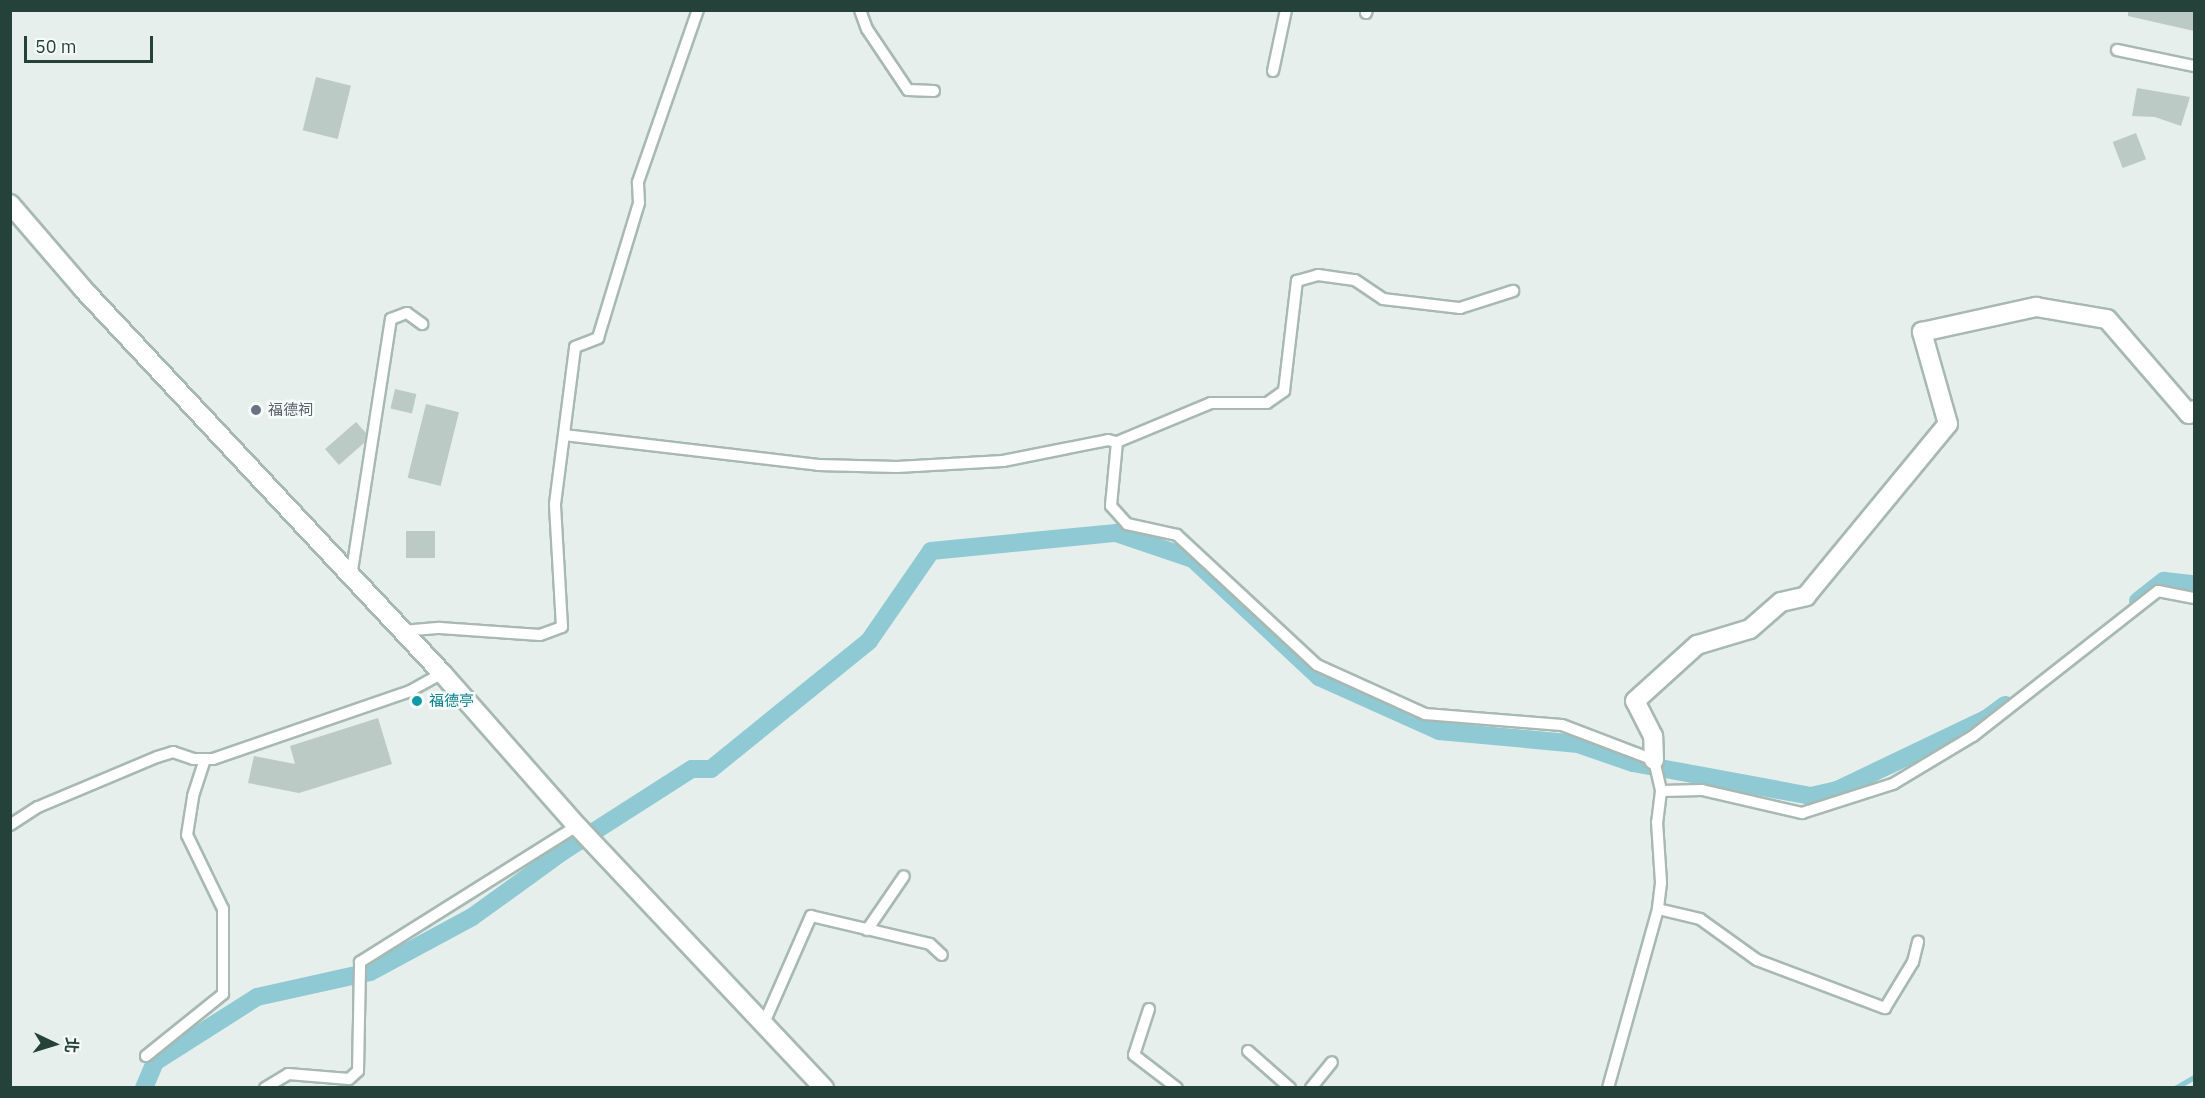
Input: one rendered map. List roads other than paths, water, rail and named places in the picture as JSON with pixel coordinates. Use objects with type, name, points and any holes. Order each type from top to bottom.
[{"type":"main road","points":[[10,204],[83,289],[442,673],[613,864],[824,1088]]},
{"type":"main road","points":[[1654,760],[1653,736],[1635,701],[1696,645],[1750,629],[1781,602],[1806,596],[1948,424],[1922,332],[2036,307],[2107,319],[2189,414],[2194,410]]},
{"type":"lane","points":[[402,631],[440,628],[540,635],[562,627],[555,504],[576,348],[597,338],[639,203],[638,182],[698,10]]},
{"type":"lane","points":[[860,10],[867,29],[908,90],[934,91]]},
{"type":"lane","points":[[1273,71],[1286,10]]},
{"type":"lane","points":[[2117,50],[2194,66]]},
{"type":"lane","points":[[564,435],[818,465],[897,467],[1003,461],[1108,440],[1117,442],[1211,403],[1267,403],[1284,391],[1298,281],[1318,275],[1355,280],[1383,298],[1460,308],[1513,291]]},
{"type":"lane","points":[[351,577],[391,319],[406,313],[422,324]]},
{"type":"lane","points":[[1117,442],[1111,506],[1127,524],[1177,535],[1317,665],[1425,714],[1562,725],[1654,760],[1661,792],[1657,822],[1661,883],[1658,909],[1608,1088]]},
{"type":"lane","points":[[1661,792],[1702,790],[1802,813],[1893,784],[1973,736],[2158,591],[2194,598]]},
{"type":"lane","points":[[10,825],[38,807],[157,757],[173,752],[205,760],[410,691],[442,673]]},
{"type":"lane","points":[[146,1056],[223,994],[224,909],[187,835],[193,796],[205,760]]},
{"type":"lane","points":[[264,1088],[288,1074],[349,1078],[358,1071],[360,962],[578,826]]},
{"type":"lane","points":[[867,930],[904,876]]},
{"type":"lane","points":[[1658,909],[1700,919],[1757,960],[1885,1008],[1913,962],[1918,942]]},
{"type":"lane","points":[[764,1023],[811,916],[930,944],[942,955]]},
{"type":"lane","points":[[1149,1009],[1134,1055],[1177,1088]]},
{"type":"lane","points":[[1248,1051],[1290,1088]]},
{"type":"lane","points":[[1311,1088],[1332,1062]]},
{"type":"waterway","points":[[144,1088],[155,1062],[257,997],[370,972],[472,917],[562,852],[692,769],[711,769],[869,641],[931,551],[1116,533],[1193,559],[1319,677],[1439,731],[1578,744],[1633,763],[1811,796],[1837,790],[1986,719],[2005,705]]},
{"type":"waterway","points":[[2138,601],[2164,581],[2194,584]]},
{"type":"waterway","points":[[2175,1088],[2194,1077]]},
{"type":"place","name":"福德祠","points":[[256,410]]},
{"type":"place","name":"福德亭","points":[[417,701]]}]
